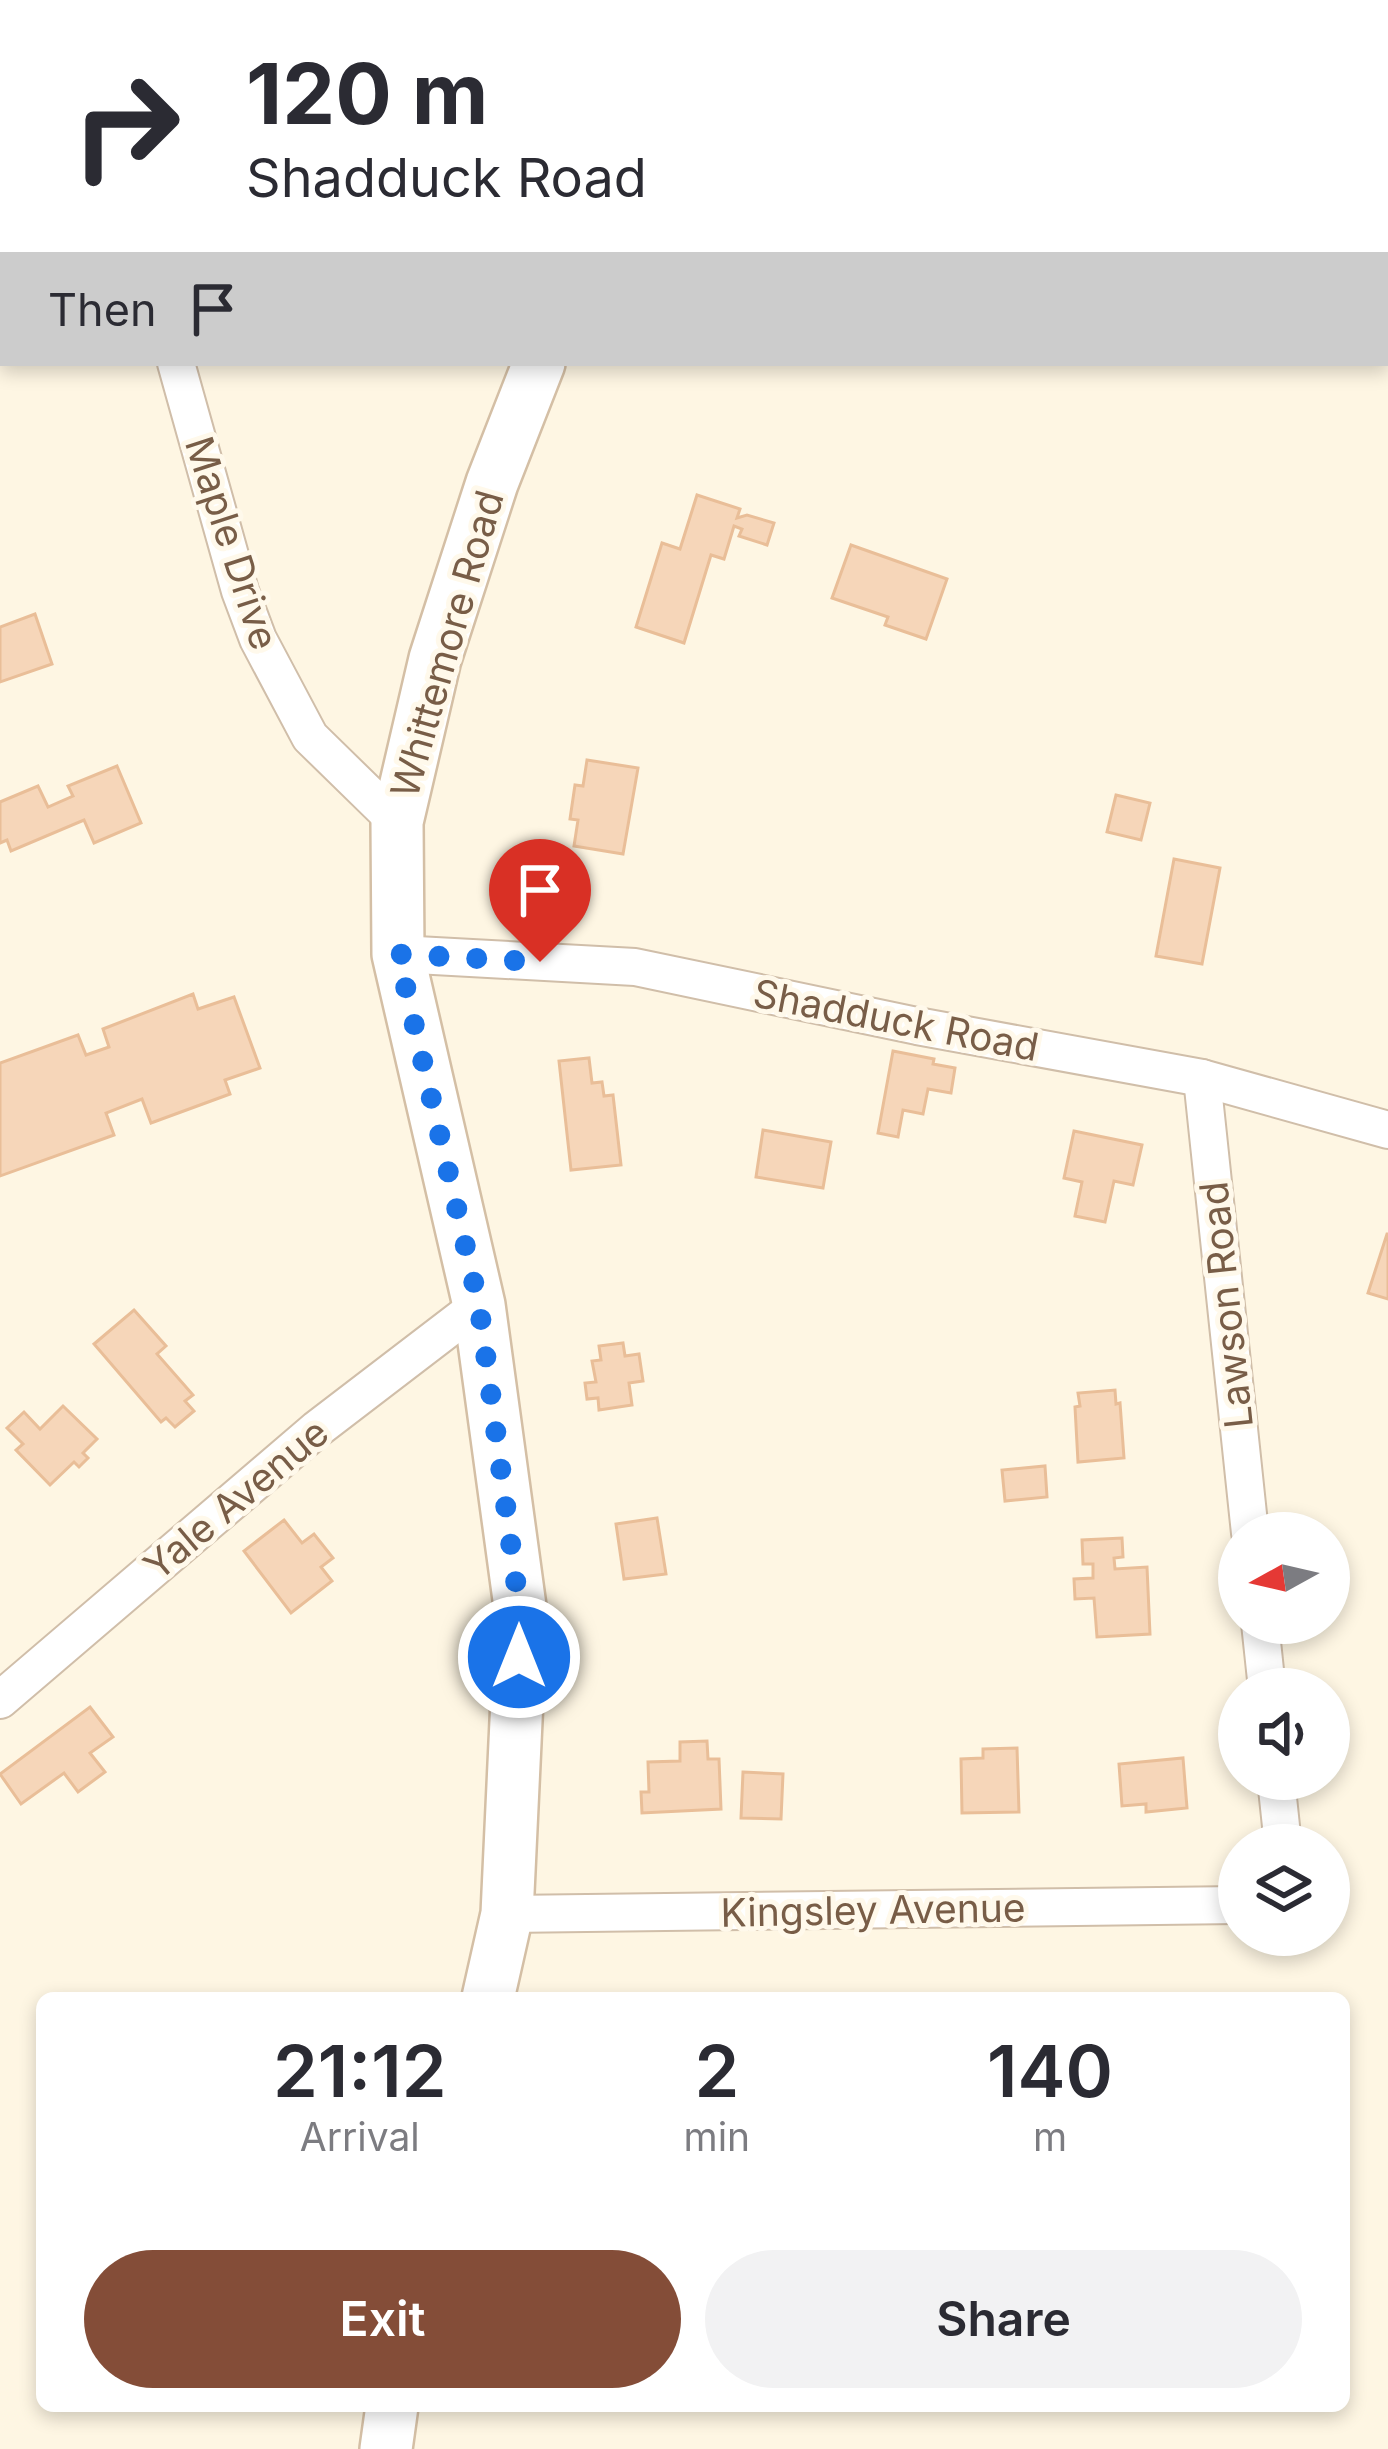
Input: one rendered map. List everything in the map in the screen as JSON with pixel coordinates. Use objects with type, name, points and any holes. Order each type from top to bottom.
[{"type":"main road","name":"Whittemore Road","points":[[489,1992],[507,1914],[520,1614],[479,1305],[398,954],[397,822],[435,659],[492,483],[538,366]]},
{"type":"main road","points":[[386,2449],[391,2412]]},
{"type":"street","name":"Maple Drive","points":[[177,366],[258,639],[310,737],[397,822]]},
{"type":"street","name":"Shadduck Road","points":[[398,954],[635,967],[917,1026],[1202,1078],[1388,1130]]},
{"type":"street","name":"Lawson Road","points":[[1202,1078],[1248,1512]]},
{"type":"street","name":"Yale Avenue","points":[[0,1700],[317,1429],[479,1305]]},
{"type":"street","name":"Kingsley Avenue","points":[[507,1914],[1218,1905]]},
{"type":"building","points":[[697,495],[740,509],[737,518],[747,515],[774,523],[767,545],[739,536],[742,529],[734,526],[724,559],[711,555],[684,643],[636,627],[662,543],[680,549]]},
{"type":"building","points":[[851,545],[947,579],[926,639],[885,625],[888,617],[832,598]]},
{"type":"building","points":[[35,614],[52,664],[0,682],[0,627]]},
{"type":"building","points":[[587,760],[638,768],[623,854],[574,846],[578,820],[570,819],[575,785],[583,786]]},
{"type":"building","points":[[117,766],[141,823],[94,843],[84,820],[11,851],[7,840],[0,843],[0,802],[38,786],[48,807],[73,796],[68,786]]},
{"type":"building","points":[[1116,795],[1150,803],[1141,840],[1107,832]]},
{"type":"building","points":[[1174,859],[1220,868],[1202,964],[1156,956]]},
{"type":"building","points":[[193,994],[198,1009],[234,997],[260,1068],[225,1080],[230,1094],[151,1123],[142,1099],[106,1113],[114,1135],[0,1176],[0,1063],[78,1035],[86,1055],[109,1047],[103,1029]]},
{"type":"building","points":[[893,1051],[955,1068],[951,1093],[928,1089],[923,1114],[903,1110],[898,1137],[878,1133]]},
{"type":"building","points":[[589,1058],[592,1083],[602,1082],[604,1096],[613,1095],[621,1165],[571,1170],[559,1061]]},
{"type":"building","points":[[763,1130],[831,1142],[823,1188],[756,1177]]},
{"type":"building","points":[[1074,1131],[1142,1145],[1133,1185],[1114,1181],[1105,1222],[1075,1216],[1082,1182],[1064,1178]]},
{"type":"building","points":[[1388,1234],[1388,1299],[1368,1293]]},
{"type":"building","points":[[134,1310],[166,1346],[157,1354],[193,1395],[185,1401],[194,1411],[175,1427],[166,1418],[161,1422],[94,1344]]},
{"type":"building","points":[[623,1343],[625,1356],[639,1354],[643,1381],[629,1383],[632,1405],[599,1410],[598,1398],[587,1399],[585,1383],[596,1382],[592,1361],[601,1360],[599,1346]]},
{"type":"building","points":[[1115,1390],[1124,1458],[1078,1462],[1078,1393]]},
{"type":"building","points":[[63,1406],[97,1439],[83,1453],[88,1458],[79,1467],[74,1462],[50,1485],[16,1450],[23,1444],[7,1428],[24,1412],[40,1429]]},
{"type":"building","points":[[1045,1466],[1047,1497],[1005,1501],[1002,1470]]},
{"type":"building","points":[[657,1518],[666,1574],[624,1579],[616,1524]]},
{"type":"building","points":[[284,1520],[302,1543],[314,1534],[333,1558],[321,1567],[332,1581],[291,1613],[244,1551]]},
{"type":"building","points":[[1122,1538],[1123,1557],[1114,1558],[1115,1569],[1147,1567],[1150,1634],[1097,1637],[1094,1598],[1075,1599],[1074,1579],[1093,1578],[1093,1564],[1083,1564],[1082,1540]]},
{"type":"building","points":[[90,1707],[113,1737],[90,1753],[105,1772],[78,1792],[64,1773],[21,1804],[0,1774]]},
{"type":"building","points":[[707,1741],[708,1759],[719,1759],[721,1809],[642,1813],[641,1792],[649,1792],[648,1762],[680,1761],[680,1742]]},
{"type":"building","points":[[1017,1748],[1019,1812],[962,1813],[961,1759],[983,1758],[983,1749]]},
{"type":"building","points":[[1183,1758],[1187,1808],[1146,1812],[1146,1804],[1122,1806],[1119,1764]]},
{"type":"building","points":[[743,1772],[783,1774],[781,1819],[741,1818]]},
{"type":"route","points":[[519,1657],[520,1614],[479,1305],[398,954],[540,962]]}]
